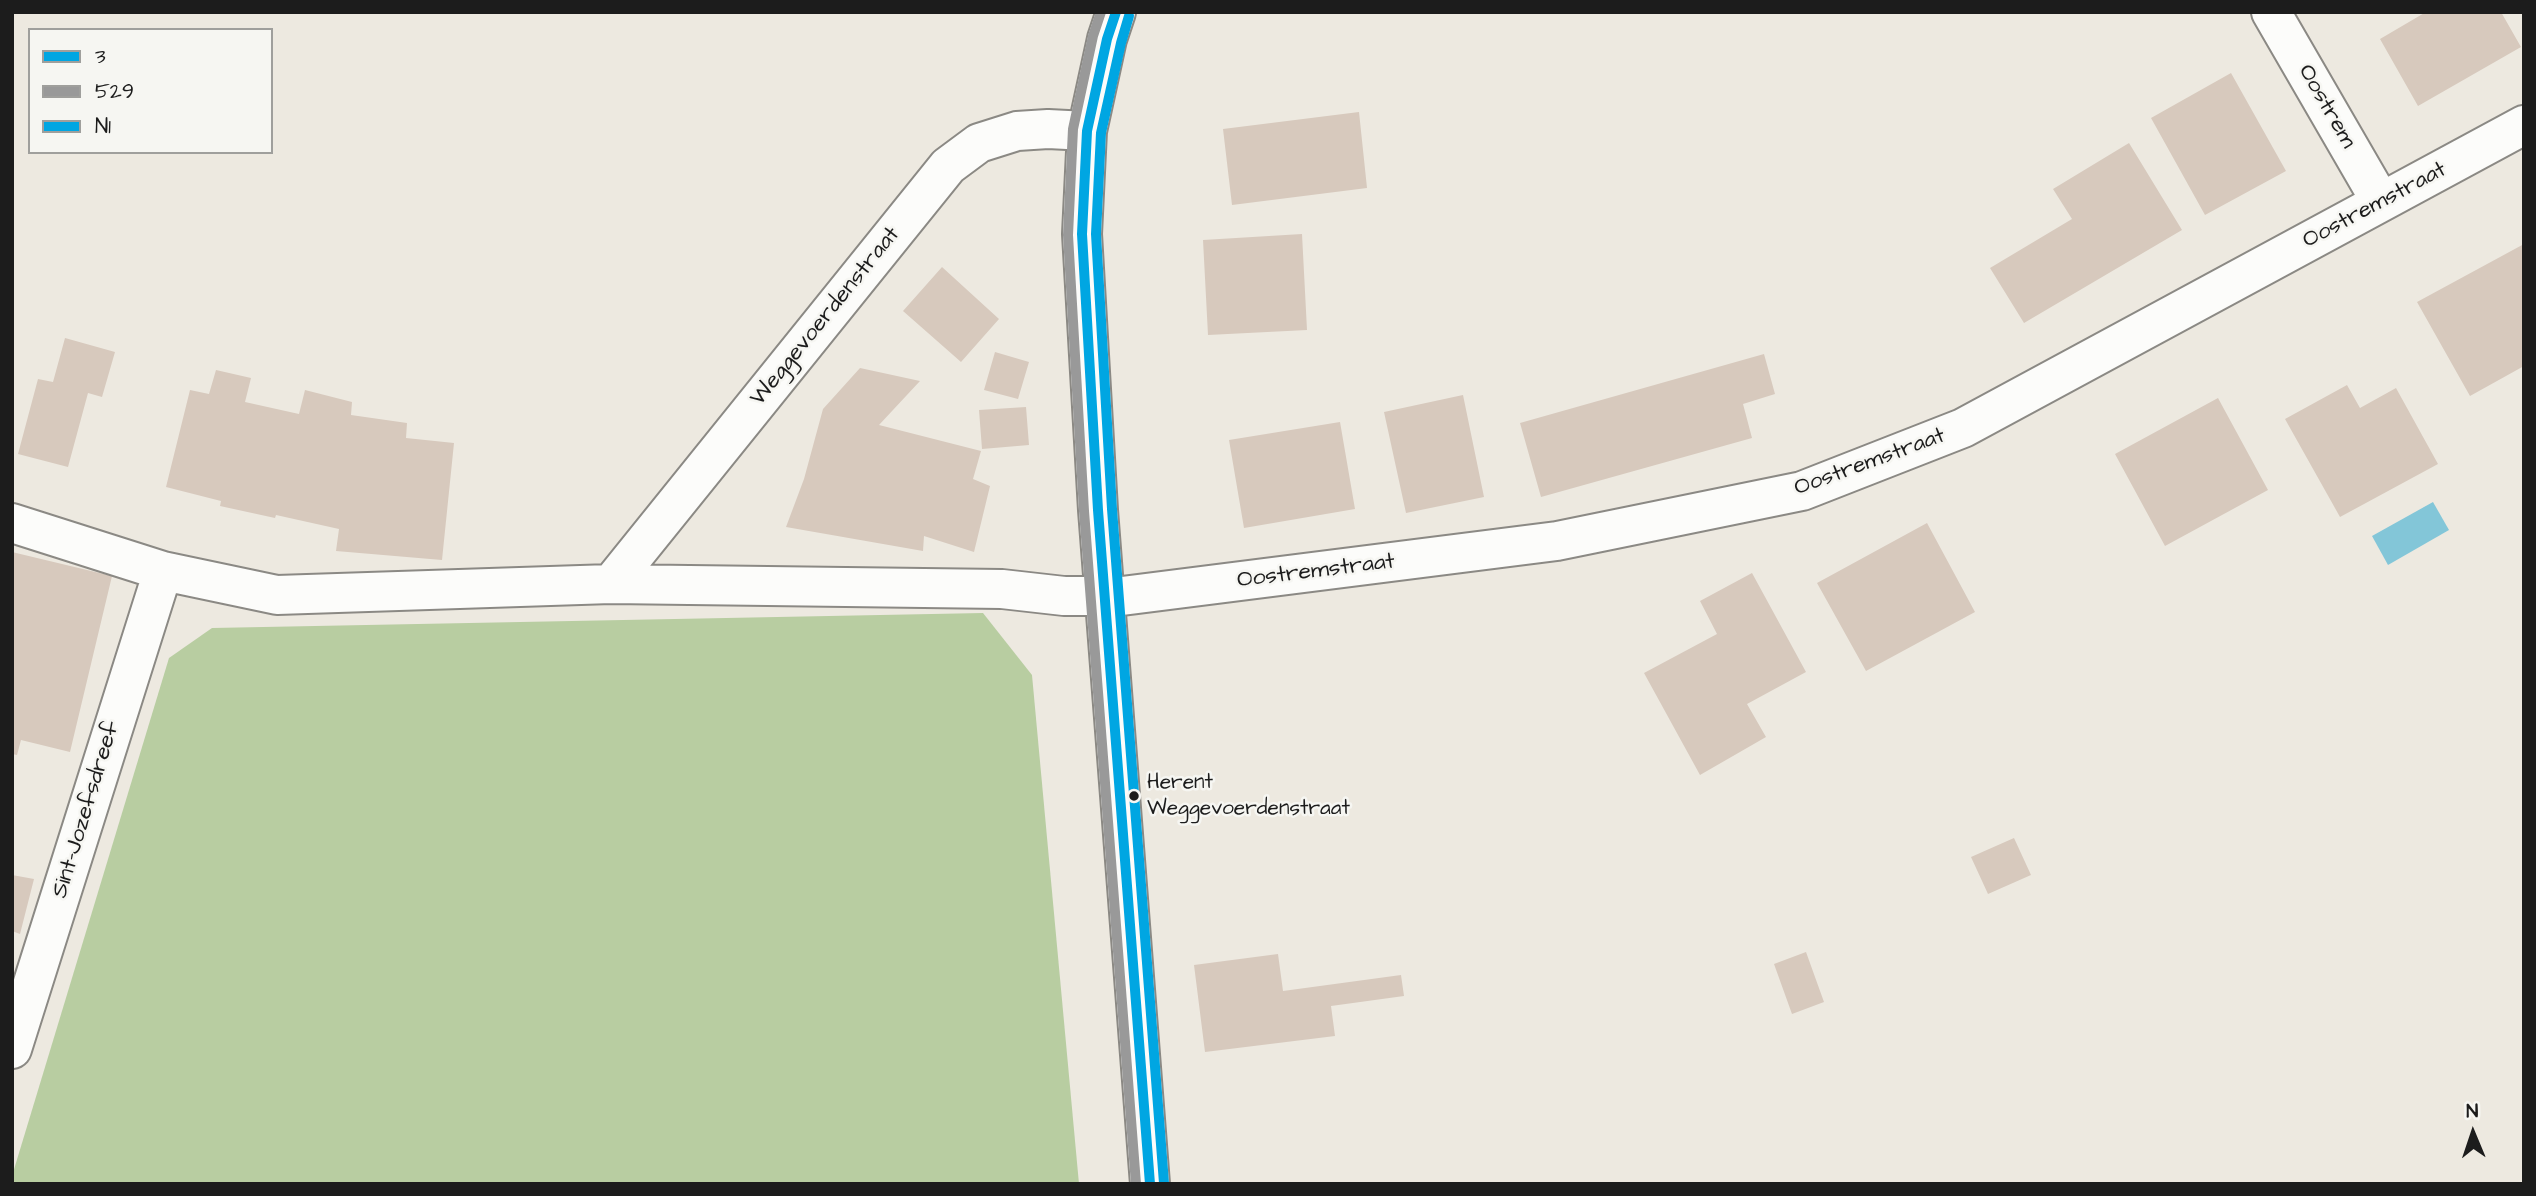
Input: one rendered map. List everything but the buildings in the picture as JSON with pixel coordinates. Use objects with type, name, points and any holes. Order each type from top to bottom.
[{"type":"street","points":[[1116,12],[1107,39],[1087,131],[1082,234],[1150,1184]]},
{"type":"street","name":"Oostrem","points":[[2271,12],[2381,202]]},
{"type":"street","name":"Oostremstraat","points":[[1106,597],[1557,541],[1802,491],[1963,428],[2524,125]]},
{"type":"street","name":"Weggevoerdenstraat","points":[[611,584],[948,166],[979,143],[1017,131],[1087,131]]},
{"type":"street","points":[[12,523],[163,571],[277,595],[611,584],[1002,589],[1064,596],[1106,597]]},
{"type":"street","name":"Sint-Jozefsdreef","points":[[12,1049],[24,974],[163,571]]},
{"type":"green space","points":[[983,613],[1032,675],[1079,1184],[12,1184],[12,1176],[169,658],[212,628]]},
{"type":"water","points":[[2433,502],[2449,530],[2388,565],[2372,536]]},
{"type":"transit line","name":"529","points":[[1101,12],[1093,36],[1073,129],[1068,235],[1084,511],[1136,1184]]},
{"type":"transit line","name":"3","points":[[1116,12],[1107,39],[1087,131],[1082,234],[1098,510],[1150,1184]]},
{"type":"transit line","name":"N1","points":[[1129,16],[1101,133],[1096,234],[1112,509],[1164,1183]]},
{"type":"place","name":"Herent Weggevoerdenstraat","points":[[1134,796]]}]
